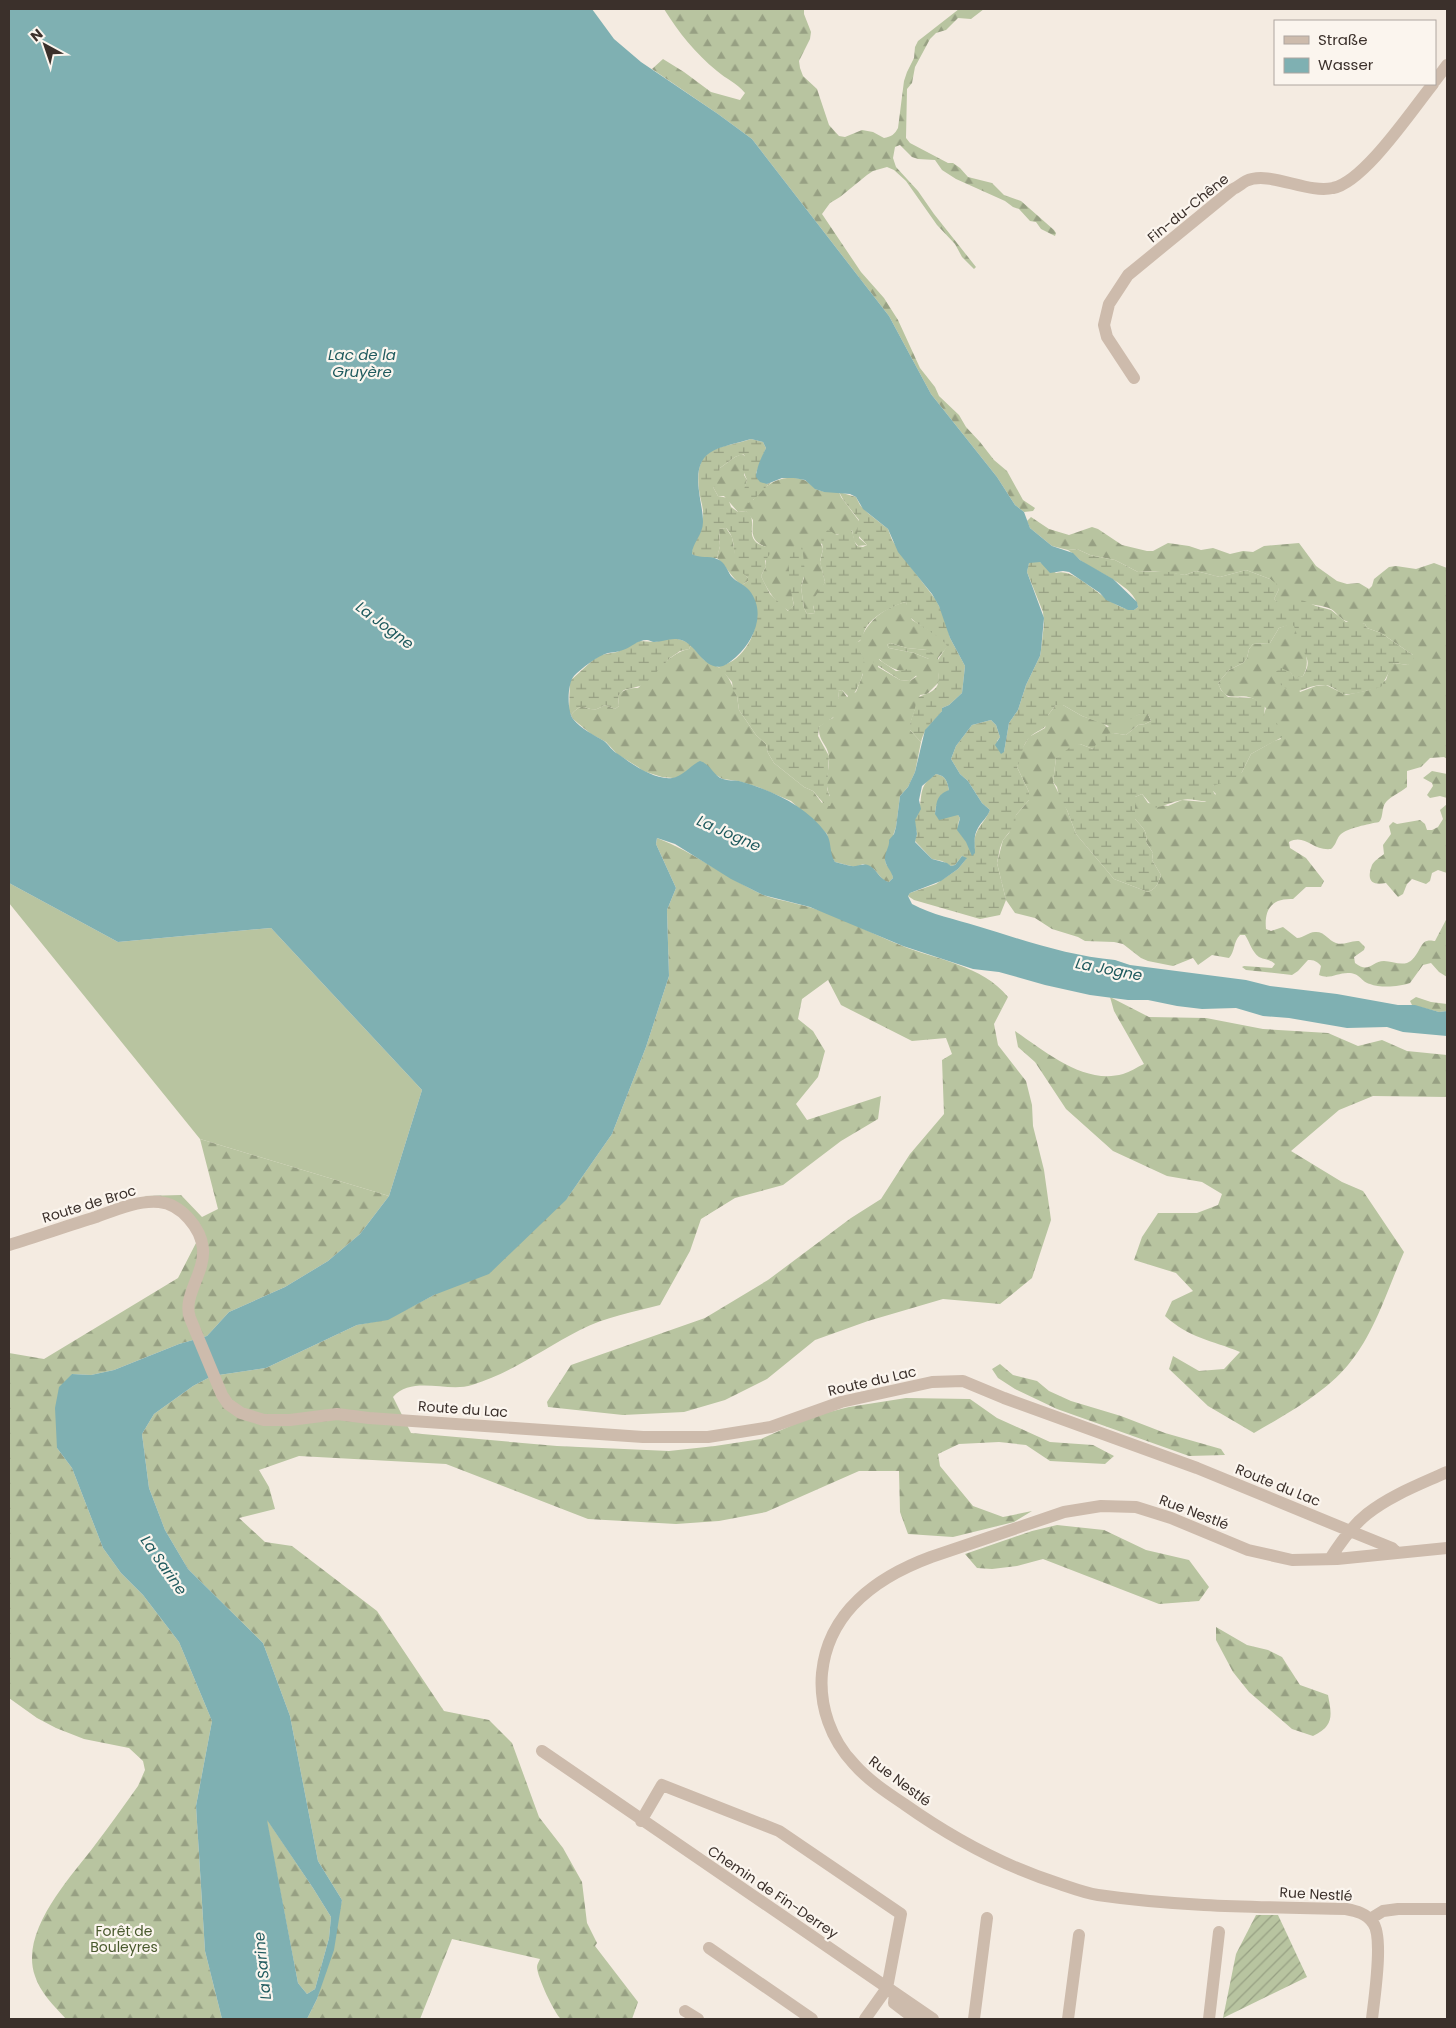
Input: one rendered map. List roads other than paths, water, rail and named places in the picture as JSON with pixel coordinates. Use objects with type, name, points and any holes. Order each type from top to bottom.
[{"type":"street","name":"Fin-du-Chêne","points":[[1436,79],[1447,65]]},
{"type":"street","name":"Fin-du-Chêne","points":[[1134,378],[1107,337],[1104,324],[1109,304],[1128,275],[1234,189],[1248,180],[1271,179],[1311,188],[1334,188],[1352,180],[1367,167],[1432,85]]},
{"type":"street","name":"Route de Broc","points":[[9,1245],[137,1204],[159,1202],[177,1208],[192,1223],[203,1244],[203,1259],[188,1304],[190,1318],[222,1395]]},
{"type":"street","name":"Route du Lac","points":[[222,1395],[228,1404],[241,1413],[264,1420],[290,1420],[337,1414],[369,1418],[643,1437],[708,1437],[771,1427],[841,1402],[932,1382],[963,1381],[1004,1398],[1197,1468],[1392,1548],[1397,1553]]},
{"type":"street","points":[[1330,1560],[1350,1531],[1366,1515],[1386,1501],[1447,1472]]},
{"type":"street","name":"Rue Nestlé","points":[[1370,1919],[1357,1911],[1346,1909],[1185,1904],[1096,1894],[1046,1880],[998,1861],[931,1823],[877,1786],[853,1764],[836,1740],[826,1718],[822,1696],[823,1660],[830,1640],[844,1616],[869,1589],[914,1564],[1064,1512],[1101,1506],[1136,1507],[1171,1518],[1265,1555],[1292,1560],[1330,1560],[1447,1548]]},
{"type":"street","name":"Chemin de Fin-Derrey","points":[[542,1751],[641,1821],[933,2019]]},
{"type":"street","points":[[641,1821],[662,1785],[779,1831],[901,1914],[891,1991],[894,2003],[915,2019]]},
{"type":"street","points":[[1372,2019],[1379,1938],[1370,1919],[1383,1911],[1398,1909],[1447,1909]]},
{"type":"street","points":[[974,2019],[987,1918]]},
{"type":"street","points":[[1209,2019],[1219,1932]]},
{"type":"street","points":[[1068,2019],[1079,1935]]},
{"type":"street","points":[[709,1948],[812,2019]]},
{"type":"street","points":[[865,2019],[891,1991]]},
{"type":"street","points":[[685,2011],[698,2019]]},
{"type":"water","name":"Lac de la Gruyère","points":[[9,9],[592,9],[614,39],[641,62],[752,139],[889,316],[931,394],[997,477],[1015,505],[1024,512],[1030,528],[1052,546],[1073,553],[1080,560],[1113,579],[1137,602],[1138,607],[1134,610],[1128,610],[1106,600],[1100,593],[1069,572],[1050,573],[1040,562],[1029,563],[1027,572],[1044,618],[1041,650],[1018,710],[1009,723],[1004,752],[1001,754],[995,745],[1000,737],[996,725],[991,720],[972,725],[956,746],[951,759],[982,803],[990,810],[976,831],[975,853],[972,856],[966,842],[957,830],[960,818],[958,815],[939,820],[935,814],[939,797],[949,790],[946,779],[936,774],[922,786],[919,800],[921,809],[915,820],[917,834],[915,842],[932,859],[951,866],[955,865],[962,856],[967,858],[958,869],[941,881],[910,893],[908,896],[912,904],[936,914],[1046,947],[1080,955],[1115,960],[1130,965],[1246,980],[1270,986],[1337,994],[1398,1005],[1415,1005],[1439,1012],[1447,1011],[1447,1036],[1403,1032],[1387,1027],[1347,1028],[1289,1018],[1263,1016],[1236,1008],[1202,1009],[1148,1000],[1128,1000],[1090,995],[999,972],[973,969],[903,946],[810,907],[763,895],[731,879],[675,844],[657,838],[656,844],[676,888],[667,910],[669,976],[646,1047],[612,1134],[566,1200],[489,1274],[434,1295],[388,1320],[357,1325],[266,1368],[212,1376],[193,1386],[154,1414],[142,1434],[149,1488],[165,1530],[188,1569],[263,1643],[290,1716],[318,1861],[342,1900],[334,1950],[317,1999],[307,2019],[222,2019],[205,1951],[196,1806],[212,1721],[179,1642],[143,1595],[121,1573],[103,1548],[72,1468],[57,1448],[55,1408],[59,1387],[72,1374],[91,1375],[114,1370],[179,1344],[207,1336],[229,1312],[285,1287],[328,1261],[360,1234],[389,1196],[422,1090],[271,928],[118,942],[9,883]],"holes":[[[751,439],[763,442],[766,448],[756,474],[760,482],[767,484],[782,478],[794,478],[805,480],[815,489],[824,492],[850,494],[856,497],[863,509],[888,529],[898,552],[932,594],[939,606],[950,638],[965,666],[962,693],[949,705],[942,708],[942,711],[925,730],[915,772],[908,787],[900,796],[896,827],[894,834],[889,840],[885,857],[893,878],[889,882],[867,865],[851,866],[835,862],[826,833],[808,814],[787,800],[739,781],[720,778],[700,761],[676,777],[665,778],[651,774],[636,767],[616,753],[604,741],[580,726],[571,715],[569,698],[570,685],[574,676],[595,659],[608,653],[623,650],[643,640],[658,642],[676,639],[689,644],[706,662],[717,667],[730,662],[748,643],[753,635],[758,617],[757,608],[749,590],[731,576],[720,560],[692,554],[692,550],[703,527],[698,477],[704,458],[719,448]],[[267,1820],[331,1917],[329,1938],[315,1989],[307,1994],[298,1983]]]},
{"type":"water label","name":"La Jogne","points":[[385,625]]},
{"type":"water label","name":"La Jogne","points":[[729,833]]},
{"type":"water label","name":"La Jogne","points":[[1109,969]]},
{"type":"water label","name":"La Sarine","points":[[164,1565]]},
{"type":"water label","name":"La Sarine","points":[[262,1966]]},
{"type":"park label","name":"Forêt de Bouleyres","points":[[124,1939]]}]
